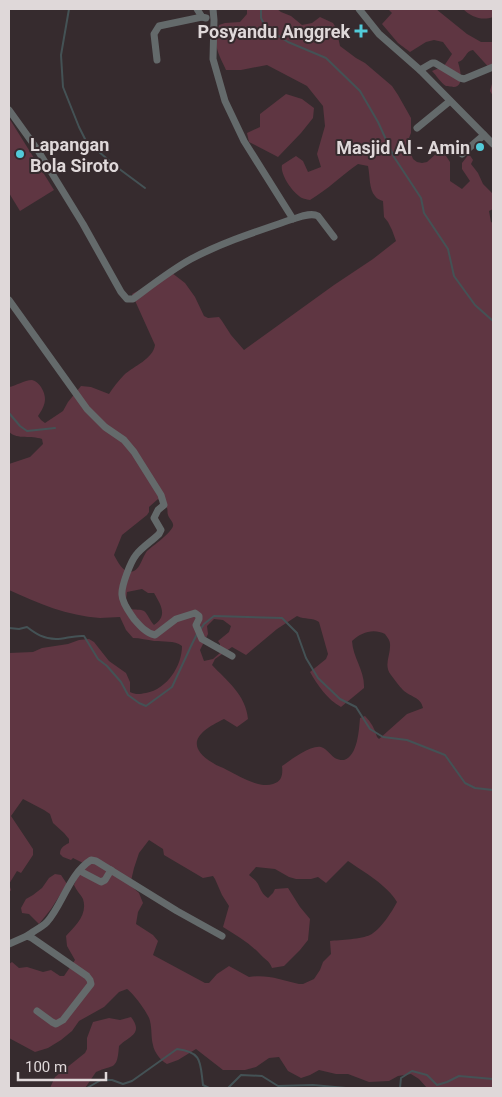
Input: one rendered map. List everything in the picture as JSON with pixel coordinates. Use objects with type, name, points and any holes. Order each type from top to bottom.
[{"type":"street","points":[[197,9],[202,17]]},
{"type":"street","points":[[213,9],[213,60],[225,101],[244,141],[293,220]]},
{"type":"street","points":[[359,9],[379,34],[420,70],[493,144]]},
{"type":"street","points":[[157,60],[154,34],[159,26],[202,17],[214,20]]},
{"type":"street","points":[[420,70],[435,63],[460,78],[464,78],[493,67]]},
{"type":"street","points":[[416,128],[450,101]]},
{"type":"street","points":[[9,110],[37,149],[83,224],[121,292],[127,298],[133,299],[178,267],[226,242],[293,220],[315,214],[334,237]]},
{"type":"street","points":[[462,154],[484,135]]},
{"type":"street","points":[[9,300],[88,409],[106,427],[124,440],[134,452],[161,495],[164,505],[158,510],[154,518],[161,530],[130,563],[122,592],[123,600],[130,612],[147,633],[152,635],[155,635],[176,619],[195,613],[199,616],[196,625],[202,639],[232,656]]},
{"type":"street","points":[[9,944],[46,923],[80,871],[91,860],[111,870],[177,912],[222,936]]},
{"type":"street","points":[[80,871],[101,882],[105,880],[111,870]]},
{"type":"street","points":[[9,937],[32,938],[79,970],[90,980],[91,984],[63,1020],[56,1024],[37,1010]]},
{"type":"shaded area","points":[[247,9],[277,9],[291,16],[302,25],[312,23],[320,17],[333,23],[340,46],[365,63],[392,86],[398,95],[411,118],[411,133],[407,143],[413,159],[422,163],[427,162],[438,152],[444,153],[450,162],[450,181],[462,189],[470,181],[462,169],[462,163],[469,154],[473,160],[471,164],[483,184],[493,194],[493,209],[489,211],[491,222],[493,223],[493,1088],[427,1088],[419,1079],[411,1074],[398,1076],[389,1081],[369,1082],[348,1074],[336,1074],[319,1070],[301,1078],[288,1071],[279,1057],[269,1058],[256,1067],[245,1070],[223,1070],[196,1049],[178,1060],[167,1064],[162,1061],[154,1048],[151,1024],[147,1014],[137,999],[127,989],[119,992],[104,1007],[79,1021],[72,1031],[61,1040],[48,1048],[35,1052],[9,1038],[9,964],[12,962],[19,968],[27,967],[43,972],[51,970],[60,976],[64,976],[75,960],[67,946],[66,936],[80,920],[84,910],[83,899],[74,885],[83,863],[73,858],[71,860],[63,857],[60,854],[62,847],[69,843],[69,839],[53,823],[50,814],[23,799],[11,816],[33,849],[33,855],[21,873],[17,871],[9,884],[9,653],[33,652],[42,648],[89,639],[94,642],[109,661],[126,673],[130,682],[130,692],[138,694],[154,691],[167,682],[176,669],[182,646],[172,642],[133,638],[126,630],[120,617],[100,618],[76,615],[42,604],[9,590],[9,464],[30,457],[43,444],[42,439],[20,437],[9,432],[9,387],[33,380],[41,387],[45,398],[44,405],[38,416],[45,423],[63,411],[81,386],[91,387],[109,394],[124,375],[142,362],[154,350],[155,345],[132,294],[172,273],[185,283],[195,297],[204,316],[208,318],[219,317],[244,350],[396,241],[384,217],[383,201],[373,193],[368,166],[358,164],[310,200],[300,197],[287,182],[282,165],[296,156],[303,161],[308,172],[321,167],[317,154],[325,126],[323,106],[307,86],[267,65],[241,70],[226,70],[218,52],[216,43],[219,25],[240,22],[247,14]],"holes":[[[158,499],[167,508],[173,526],[166,535],[147,551],[136,570],[130,572],[120,566],[114,555],[122,535],[147,515],[149,507]],[[142,589],[148,593],[154,593],[162,610],[161,618],[158,622],[154,625],[144,611],[131,609],[126,600],[127,592]],[[297,616],[316,620],[319,622],[328,654],[326,659],[310,672],[323,692],[341,707],[364,688],[363,676],[354,653],[352,641],[359,635],[368,632],[381,632],[385,634],[390,643],[387,664],[391,675],[406,692],[418,699],[423,708],[407,714],[379,739],[367,718],[365,716],[360,718],[357,742],[349,757],[339,760],[321,747],[312,748],[282,766],[281,777],[276,783],[262,785],[215,764],[198,750],[197,744],[198,738],[202,733],[224,719],[237,727],[248,719],[240,696],[212,665],[215,659],[232,647],[246,655],[277,629]],[[214,619],[223,620],[231,626],[229,632],[218,641],[220,653],[213,659],[204,661],[200,650],[208,634],[207,626]],[[149,840],[163,849],[164,855],[203,878],[213,876],[229,906],[223,927],[251,946],[272,968],[284,966],[308,940],[310,919],[288,888],[275,889],[268,898],[264,895],[257,883],[249,875],[256,867],[275,869],[296,879],[318,877],[326,883],[348,861],[381,884],[397,902],[389,916],[374,933],[356,938],[330,941],[331,954],[323,962],[314,979],[303,984],[268,977],[249,977],[229,966],[217,974],[209,983],[205,983],[153,955],[158,941],[153,935],[136,924],[138,912],[143,903],[139,893],[130,885],[139,853]]]},
{"type":"shaded area","points":[[388,9],[436,9],[467,34],[481,42],[493,42],[493,72],[473,50],[458,62],[461,77],[460,84],[454,87],[446,86],[432,71],[444,66],[452,54],[443,42],[434,40],[426,42],[410,52],[398,43],[382,24],[392,13]]},
{"type":"shaded area","points":[[463,9],[493,9],[493,17],[477,18]]},
{"type":"shaded area","points":[[493,80],[493,96],[490,91]]},
{"type":"shaded area","points":[[286,94],[302,99],[314,108],[313,118],[278,157],[249,142],[247,133],[260,127],[260,114]]},
{"type":"shaded area","name":"Lapangan Bola Siroto","points":[[9,118],[54,190],[20,211],[9,193]]},
{"type":"shaded area","points":[[55,874],[61,875],[67,884],[39,924],[29,914],[22,913],[21,908],[26,899],[42,888],[49,878]]},
{"type":"shaded area","points":[[131,1017],[135,1023],[136,1031],[119,1046],[116,1063],[96,1072],[85,1088],[50,1088],[55,1077],[85,1053],[87,1038],[93,1022],[109,1018],[120,1020]]},
{"type":"waterway","points":[[69,9],[61,55],[63,87],[79,127],[86,141],[145,188]]},
{"type":"waterway","points":[[261,9],[261,18],[266,28],[288,42],[326,58],[360,91],[378,122],[394,157],[421,198],[424,213],[448,249],[454,276],[475,305],[493,321]]},
{"type":"waterway","points":[[9,413],[27,431],[55,428]]},
{"type":"waterway","points":[[200,630],[214,616],[282,618],[297,633],[306,658],[318,678],[340,699],[356,707],[370,729],[383,737],[407,740],[445,755],[465,783],[475,788],[493,790]]},
{"type":"waterway","points":[[9,628],[19,629],[27,627],[40,636],[52,639],[84,636],[98,659],[121,682],[128,695],[146,706],[172,687],[197,634]]},
{"type":"waterway","points":[[87,1088],[101,1080],[112,1080],[123,1084],[132,1081],[177,1049],[196,1056],[199,1060],[203,1085],[209,1088]]},
{"type":"waterway","points":[[400,1088],[401,1078],[412,1071],[427,1075],[437,1085],[459,1076],[493,1079]]},
{"type":"waterway","points":[[225,1088],[228,1088],[241,1075],[262,1076],[278,1086],[313,1085],[346,1088]]},
{"type":"place","name":"Posyandu Anggrek","points":[[361,31]]},
{"type":"place","name":"Masjid Al - Amin","points":[[480,147]]},
{"type":"place","name":"Lapangan Bola Siroto","points":[[20,154]]}]
